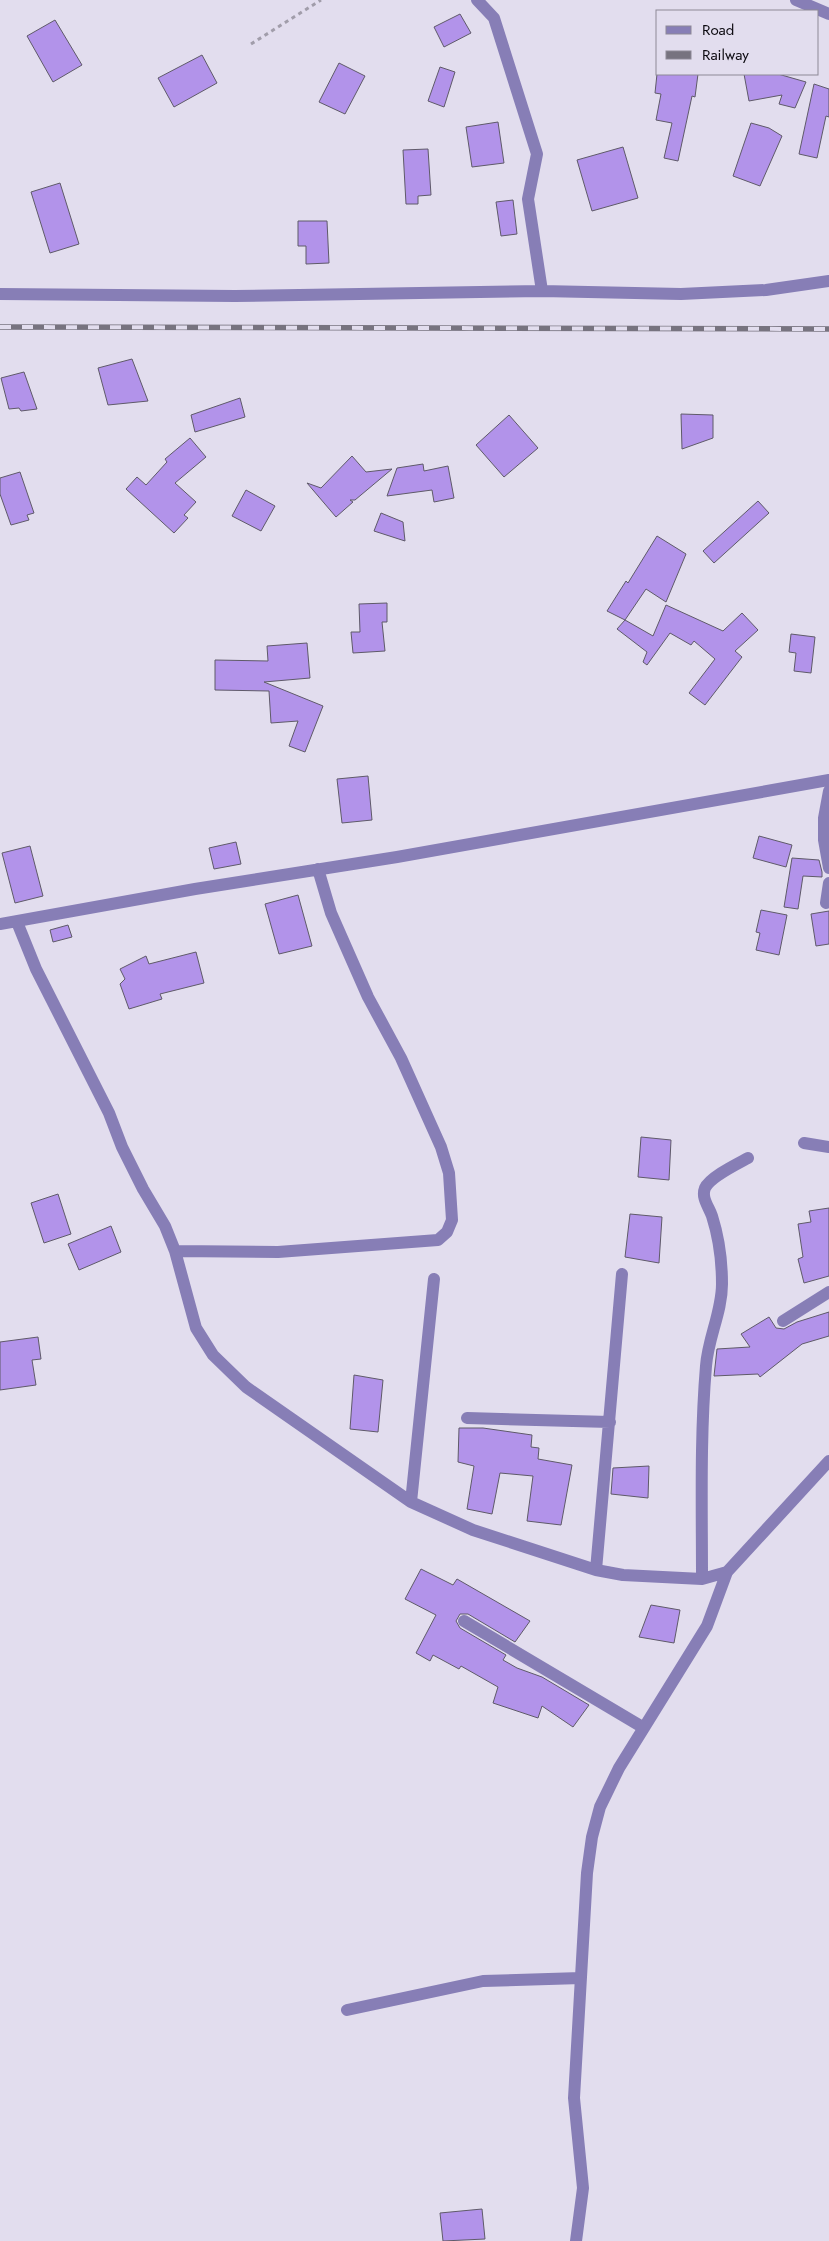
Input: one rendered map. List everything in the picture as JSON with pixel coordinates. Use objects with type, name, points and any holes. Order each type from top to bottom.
[{"type":"street","points":[[477,0],[494,18],[537,154],[528,198],[542,291]]},
{"type":"street","points":[[796,0],[829,14]]},
{"type":"street","points":[[0,294],[235,296],[542,291],[681,294],[766,290],[829,281]]},
{"type":"street","points":[[0,924],[829,780]]},
{"type":"street","points":[[829,791],[824,818],[824,840],[829,868]]},
{"type":"street","points":[[175,1251],[278,1252],[438,1240],[447,1232],[452,1220],[449,1173],[441,1147],[401,1058],[364,988],[331,913],[318,869]]},
{"type":"street","points":[[826,902],[829,883]]},
{"type":"street","points":[[17,922],[36,970],[109,1114],[143,1189],[165,1226],[175,1251],[196,1328],[213,1356],[246,1387],[411,1502],[473,1530],[596,1570],[623,1575],[702,1579],[727,1572]]},
{"type":"street","points":[[804,1143],[829,1147]]},
{"type":"street","points":[[702,1579],[702,1416],[706,1361],[720,1306],[722,1286],[720,1254],[712,1216],[704,1199],[705,1189],[710,1181],[748,1158]]},
{"type":"street","points":[[596,1570],[622,1274]]},
{"type":"street","points":[[411,1502],[434,1279]]},
{"type":"street","points":[[783,1321],[829,1292]]},
{"type":"street","points":[[468,1418],[610,1422]]},
{"type":"street","points":[[576,2241],[583,2188],[574,2098],[587,1873],[592,1837],[600,1807],[619,1768],[707,1626],[727,1572],[829,1461]]},
{"type":"street","points":[[464,1621],[644,1728]]},
{"type":"street","points":[[347,2010],[483,1981],[581,1978]]},
{"type":"path","points":[[251,44],[321,0]]},
{"type":"building","points":[[460,14],[471,33],[444,47],[434,27]]},
{"type":"building","points":[[55,20],[82,65],[53,82],[27,36]]},
{"type":"building","points":[[202,55],[217,83],[174,107],[158,78]]},
{"type":"building","points":[[339,63],[365,76],[345,114],[319,102]]},
{"type":"building","points":[[440,67],[455,72],[444,107],[428,101]]},
{"type":"building","points":[[657,75],[698,75],[695,97],[692,96],[678,161],[664,158],[672,123],[656,120],[661,94],[655,93]]},
{"type":"building","points":[[744,75],[782,75],[806,82],[795,108],[779,104],[782,95],[749,101]]},
{"type":"building","points":[[814,84],[829,89],[829,117],[826,116],[817,158],[799,154]]},
{"type":"building","points":[[498,122],[504,163],[472,167],[466,127]]},
{"type":"building","points":[[751,123],[769,128],[782,136],[760,186],[733,176]]},
{"type":"building","points":[[623,147],[638,198],[592,211],[577,160]]},
{"type":"building","points":[[428,149],[431,195],[418,196],[418,204],[406,204],[403,150]]},
{"type":"building","points":[[60,183],[79,244],[50,253],[31,192]]},
{"type":"building","points":[[513,200],[517,234],[501,236],[496,202]]},
{"type":"building","points":[[298,221],[327,221],[329,263],[306,264],[306,246],[298,246]]},
{"type":"building","points":[[132,359],[148,401],[108,405],[98,368]]},
{"type":"building","points":[[24,372],[37,409],[21,411],[19,408],[9,409],[1,378]]},
{"type":"building","points":[[240,398],[245,417],[195,432],[191,415]]},
{"type":"building","points":[[681,414],[713,415],[713,438],[682,449]]},
{"type":"building","points":[[509,415],[538,448],[504,477],[476,445]]},
{"type":"building","points":[[190,438],[206,457],[175,483],[196,502],[184,515],[188,518],[174,533],[126,489],[137,477],[146,485],[167,462],[165,459]]},
{"type":"building","points":[[352,456],[366,472],[392,469],[355,500],[350,500],[353,502],[336,517],[307,483],[321,488]]},
{"type":"building","points":[[423,464],[424,471],[448,466],[454,498],[434,502],[432,490],[387,496],[397,468]]},
{"type":"building","points":[[20,472],[34,513],[27,515],[29,520],[11,525],[0,494],[0,478]]},
{"type":"building","points":[[246,490],[275,506],[261,531],[232,516]]},
{"type":"building","points":[[758,501],[769,513],[714,563],[703,551]]},
{"type":"building","points":[[381,513],[403,522],[405,541],[374,531]]},
{"type":"building","points":[[657,536],[686,554],[666,602],[646,589],[625,620],[607,611],[626,581],[628,583]]},
{"type":"building","points":[[387,603],[387,622],[382,622],[385,651],[353,653],[351,632],[360,632],[359,604]]},
{"type":"building","points":[[666,605],[723,631],[742,613],[758,630],[735,651],[742,657],[705,705],[689,693],[715,659],[694,641],[691,645],[670,633],[647,665],[643,662],[647,652],[617,629],[625,620],[653,636]]},
{"type":"building","points":[[791,634],[815,637],[811,673],[794,671],[796,653],[789,652]]},
{"type":"building","points":[[307,643],[310,678],[264,682],[323,706],[305,752],[289,746],[298,721],[271,723],[269,691],[215,690],[215,660],[268,661],[267,646]]},
{"type":"building","points":[[368,776],[372,820],[342,823],[337,779]]},
{"type":"building","points":[[759,836],[792,845],[786,867],[753,858]]},
{"type":"building","points":[[236,842],[241,864],[214,869],[209,848]]},
{"type":"building","points":[[30,846],[43,896],[15,903],[2,853]]},
{"type":"building","points":[[792,858],[819,860],[822,872],[822,877],[803,876],[798,909],[784,907]]},
{"type":"building","points":[[298,895],[312,946],[279,954],[265,904]]},
{"type":"building","points":[[761,910],[787,915],[779,955],[756,950],[760,933],[756,932]]},
{"type":"building","points":[[829,911],[829,944],[816,946],[811,914]]},
{"type":"building","points":[[68,925],[72,937],[53,942],[50,930]]},
{"type":"building","points":[[196,952],[204,983],[160,994],[162,999],[129,1009],[120,984],[125,979],[120,969],[146,956],[149,964]]},
{"type":"building","points":[[641,1137],[671,1140],[669,1180],[638,1177]]},
{"type":"building","points":[[58,1194],[71,1234],[44,1243],[31,1203]]},
{"type":"building","points":[[829,1208],[829,1276],[804,1283],[798,1259],[803,1257],[798,1224],[811,1222],[809,1211]]},
{"type":"building","points":[[630,1214],[662,1217],[659,1263],[625,1257]]},
{"type":"building","points":[[111,1226],[121,1252],[79,1270],[68,1244]]},
{"type":"building","points":[[829,1312],[829,1336],[802,1344],[760,1377],[758,1374],[714,1376],[717,1349],[750,1347],[741,1334],[769,1317],[776,1328],[784,1329],[797,1322]]},
{"type":"building","points":[[38,1337],[41,1359],[32,1360],[36,1385],[0,1390],[0,1342]]},
{"type":"building","points":[[354,1375],[383,1380],[378,1432],[350,1429]]},
{"type":"building","points":[[459,1428],[483,1428],[532,1435],[531,1447],[539,1448],[538,1459],[572,1465],[561,1525],[527,1521],[533,1476],[500,1473],[492,1514],[467,1509],[474,1466],[458,1462]]},
{"type":"building","points":[[649,1466],[648,1498],[611,1494],[613,1468]]},
{"type":"building","points":[[421,1569],[453,1585],[457,1579],[530,1621],[515,1642],[468,1614],[460,1614],[456,1621],[460,1628],[506,1655],[503,1660],[517,1668],[542,1677],[589,1705],[573,1727],[542,1706],[538,1718],[493,1703],[498,1687],[461,1666],[459,1669],[433,1655],[430,1661],[416,1653],[436,1615],[405,1599]]},
{"type":"building","points":[[651,1605],[680,1610],[674,1643],[639,1637]]},
{"type":"building","points":[[482,2209],[485,2239],[443,2241],[440,2213]]},
{"type":"railway","points":[[0,327],[829,329]]}]
